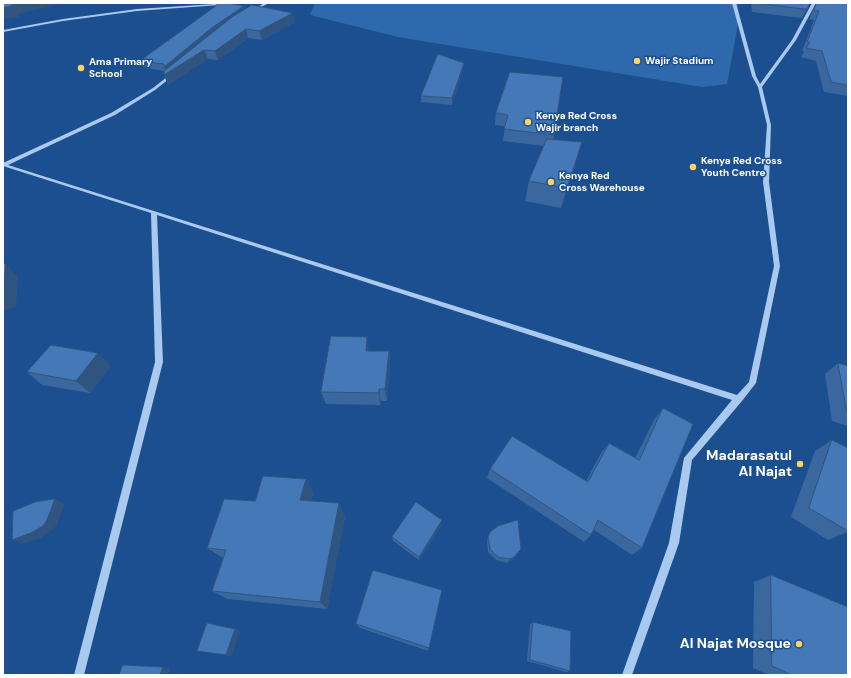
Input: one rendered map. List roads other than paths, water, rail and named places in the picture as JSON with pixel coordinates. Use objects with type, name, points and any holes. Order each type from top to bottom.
[{"type":"street","points":[[3,31],[63,20],[137,10],[245,3]]},
{"type":"street","points":[[246,15],[267,3]]},
{"type":"street","points":[[627,675],[674,543],[688,458],[752,383],[777,266],[766,182],[769,125],[760,87],[754,76],[734,3]]},
{"type":"street","points":[[760,87],[794,40],[814,3]]},
{"type":"street","points":[[3,165],[118,112],[161,84],[178,70]]},
{"type":"street","points":[[3,165],[738,399]]},
{"type":"street","points":[[79,675],[159,362],[154,212]]},
{"type":"place","name":"Wajir Stadium","points":[[637,61]]},
{"type":"place","name":"Ama Primary School","points":[[81,68]]},
{"type":"place","name":"Kenya Red Cross Wajir branch","points":[[528,122]]},
{"type":"place","name":"Kenya Red Cross Youth Centre","points":[[693,167]]},
{"type":"place","name":"Kenya Red Cross Warehouse","points":[[551,182]]},
{"type":"place","name":"Madarasatul Al Najat","points":[[800,464]]},
{"type":"place","name":"Al Najat Mosque","points":[[799,644]]}]
